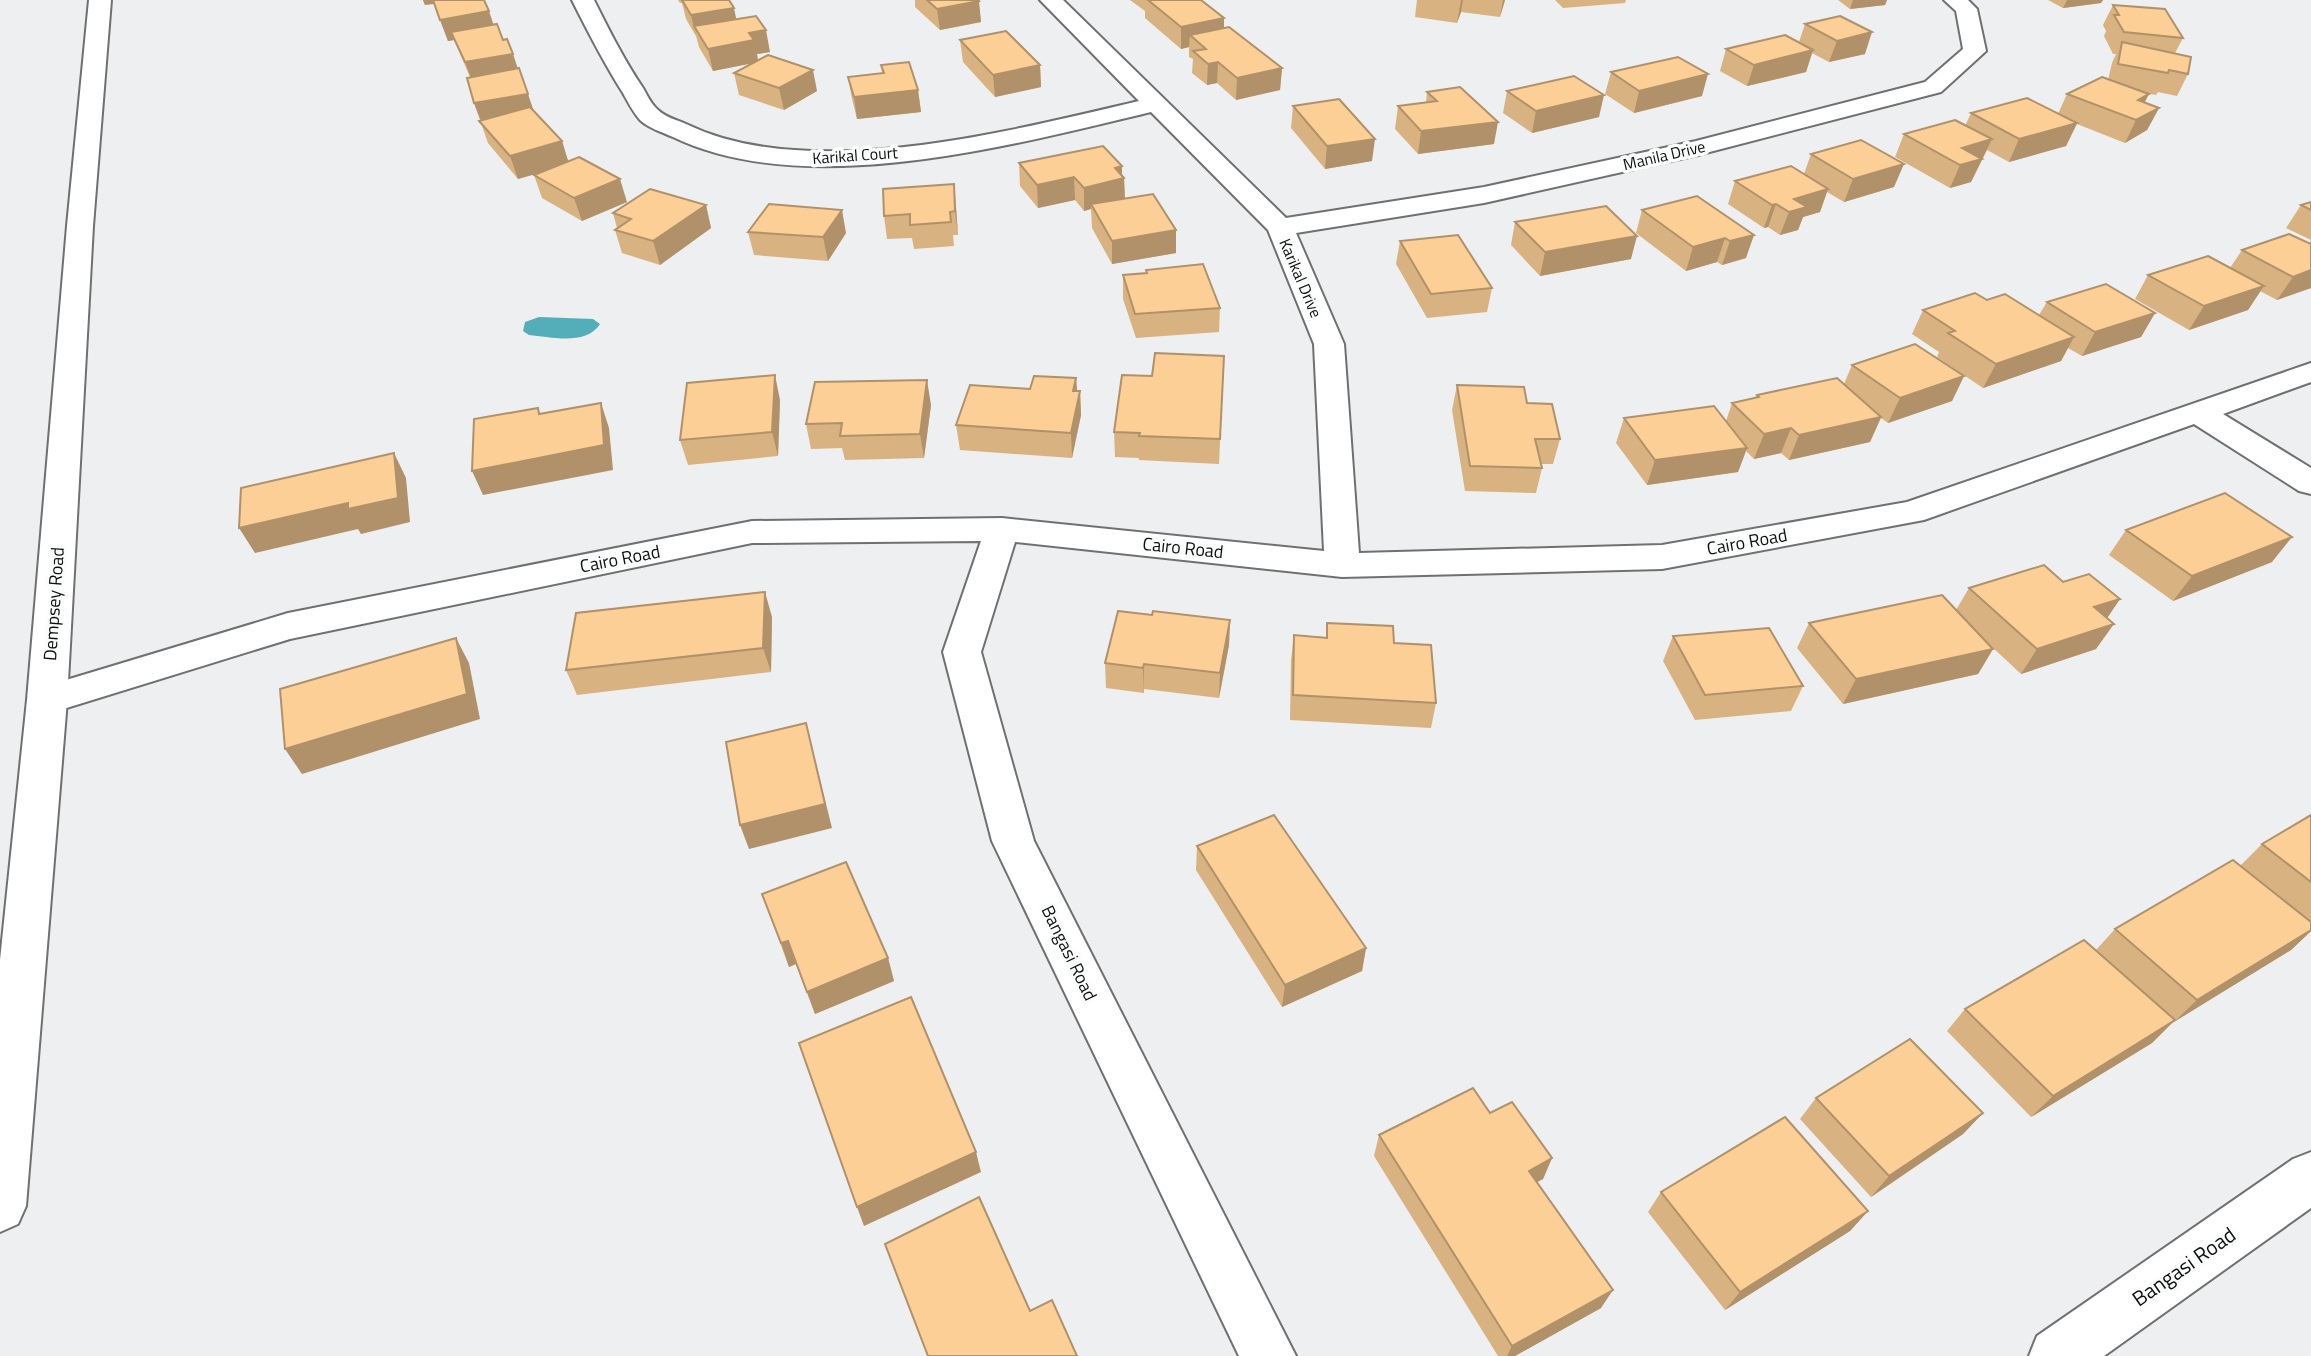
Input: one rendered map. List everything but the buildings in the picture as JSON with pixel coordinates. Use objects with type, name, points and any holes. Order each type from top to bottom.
[{"type":"street","name":"Dempsey Road","points":[[0,1206],[47,700],[80,226],[100,0]]},
{"type":"street","name":"Karikal Court","points":[[583,0],[615,66],[651,118],[716,149],[816,160],[968,145],[1155,104]]},
{"type":"street","name":"Karikal Drive","points":[[1051,0],[1280,227],[1329,344],[1342,565]]},
{"type":"street","name":"Manila Drive","points":[[1280,227],[1484,195],[1698,148],[1933,87],[1975,51],[1966,9],[1955,0]]},
{"type":"street","name":"Cairo Road","points":[[47,700],[288,626],[752,532],[1002,529],[1342,565],[1675,555],[1912,512],[2311,372]]},
{"type":"street","points":[[2199,413],[2311,482]]},
{"type":"street","name":"Bangasi Road","points":[[1002,529],[962,652],[1013,841],[1268,1356]]},
{"type":"street","name":"Bangasi Road","points":[[2056,1356],[2311,1177]]},
{"type":"water","points":[[539,317],[593,319],[600,324],[594,331],[577,338],[529,335],[523,331],[525,322]]}]
